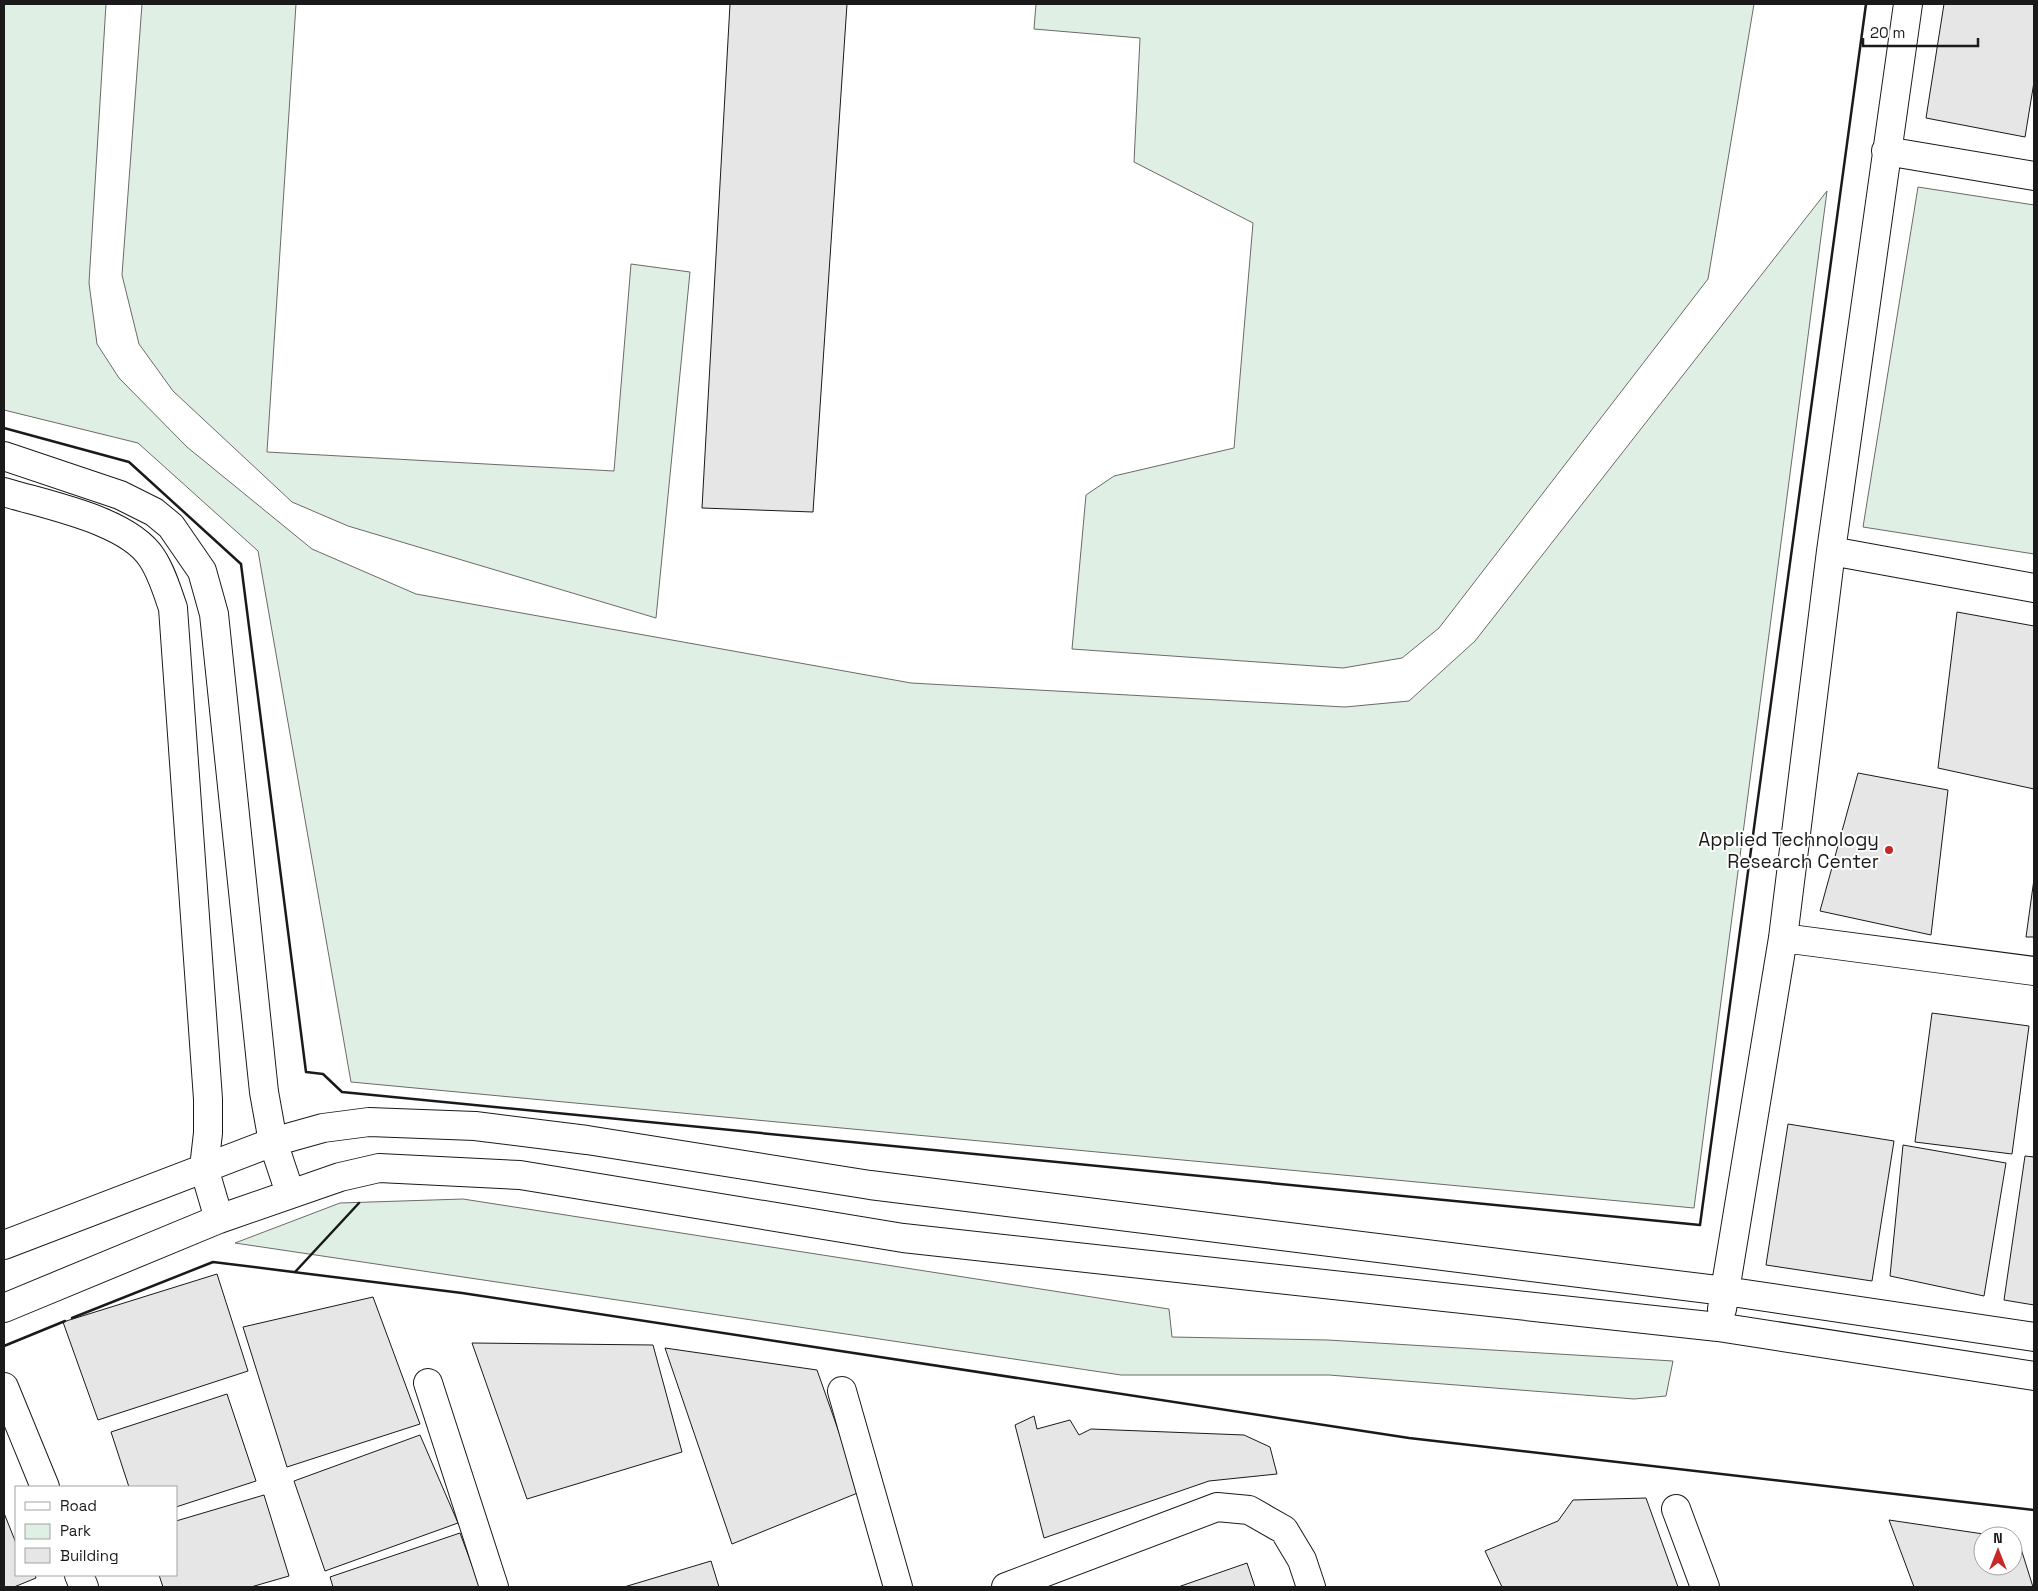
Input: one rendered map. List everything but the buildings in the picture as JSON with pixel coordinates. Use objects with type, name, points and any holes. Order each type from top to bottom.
[{"type":"street","points":[[1718,1327],[1783,938],[1831,551],[1908,4]]},
{"type":"street","points":[[1886,151],[2034,176]]},
{"type":"street","points":[[4,456],[120,495],[154,512],[176,532],[202,572],[214,614],[264,1092],[273,1142],[290,1193]]},
{"type":"street","points":[[4,492],[107,524],[125,533],[151,557],[161,573],[173,608],[208,1099],[208,1133],[204,1168],[219,1219]]},
{"type":"street","points":[[1831,551],[2034,588]]},
{"type":"street","points":[[1783,938],[2034,971]]},
{"type":"street","points":[[4,1245],[273,1142],[323,1128],[369,1122],[474,1126],[587,1140],[870,1185],[1725,1292],[2034,1338]]},
{"type":"street","points":[[4,1308],[219,1219],[340,1176],[379,1168],[520,1175],[903,1238],[1718,1327],[2034,1376]]},
{"type":"street","points":[[428,1383],[494,1587]]},
{"type":"street","points":[[4,1387],[45,1486]]},
{"type":"street","points":[[842,1390],[898,1587]]},
{"type":"street","points":[[1006,1587],[1217,1507],[1249,1510],[1284,1530],[1302,1560],[1311,1587]]},
{"type":"street","points":[[1676,1509],[1705,1587]]},
{"type":"green space","points":[[4,4],[106,4],[89,283],[97,344],[119,378],[187,447],[312,549],[416,594],[911,683],[1345,707],[1409,701],[1475,641],[1827,191],[1694,1208],[351,1082],[258,551],[138,443],[4,410]]},
{"type":"green space","points":[[142,4],[296,4],[267,452],[614,471],[631,264],[690,272],[656,618],[348,526],[292,502],[173,391],[139,344],[122,275]]},
{"type":"green space","points":[[1036,4],[1754,4],[1708,279],[1439,628],[1402,658],[1343,668],[1072,649],[1086,495],[1114,476],[1234,448],[1253,223],[1134,162],[1140,38],[1034,29]]},
{"type":"green space","points":[[1918,187],[2034,205],[2034,554],[1863,527]]},
{"type":"green space","points":[[463,1199],[1169,1309],[1172,1337],[1328,1340],[1673,1361],[1666,1396],[1634,1399],[1329,1375],[1121,1375],[235,1243],[340,1203]]},
{"type":"wall","points":[[4,428],[129,462],[241,564],[306,1072],[323,1074],[342,1092],[1700,1225],[1866,4]]},
{"type":"wall","points":[[295,1272],[359,1203]]},
{"type":"wall","points":[[72,1318],[213,1262],[462,1293],[1409,1438],[2034,1510]]},
{"type":"wall","points":[[4,1346],[65,1321]]},
{"type":"place","name":"Applied Technology Research Center","points":[[1889,850]]}]
